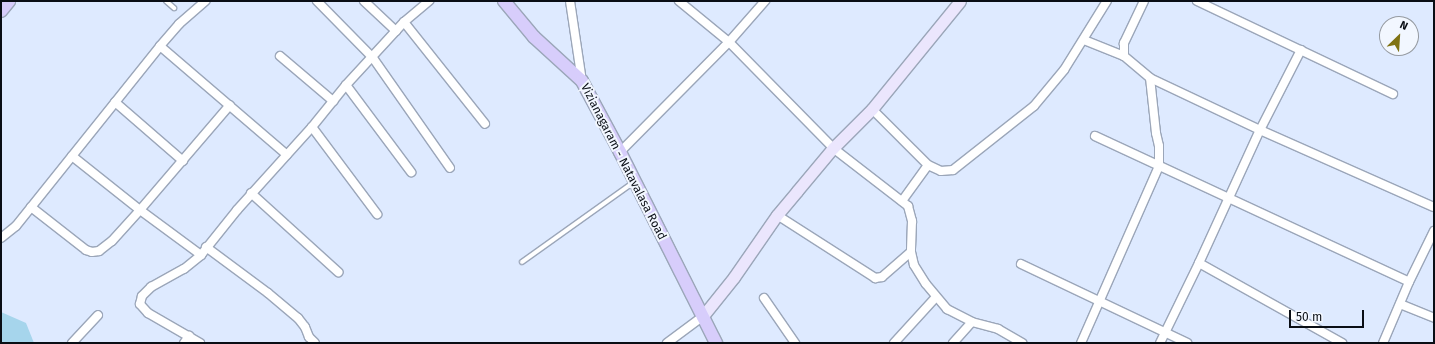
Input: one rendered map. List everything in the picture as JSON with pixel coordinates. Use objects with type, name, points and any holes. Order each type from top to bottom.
[{"type":"main road","points":[[1,11],[9,1]]},
{"type":"main road","name":"Vizianagaram - Natavalasa Road","points":[[504,1],[534,38],[582,81],[635,181],[716,343]]},
{"type":"street","points":[[1,238],[16,226],[160,46],[179,24],[205,1]]},
{"type":"street","points":[[317,1],[373,58],[450,168]]},
{"type":"street","points":[[364,1],[396,31]]},
{"type":"street","points":[[200,343],[148,313],[142,308],[140,300],[142,296],[151,287],[184,269],[201,255],[206,247],[252,193],[312,127],[346,85],[373,58],[404,22],[429,1]]},
{"type":"street","points":[[570,1],[582,81]]},
{"type":"street","points":[[679,1],[729,42],[833,148],[902,201],[910,211],[911,252],[914,265],[936,296],[952,312],[972,322],[998,329],[1022,343]]},
{"type":"street","points":[[620,152],[729,42],[765,1]]},
{"type":"street","points":[[668,343],[702,317],[734,277],[777,215],[833,148],[872,109],[960,1]]},
{"type":"street","points":[[872,109],[928,165],[946,171],[958,168],[1034,106],[1064,70],[1107,1]]},
{"type":"street","points":[[1124,56],[1124,43],[1144,1]]},
{"type":"street","points":[[1197,1],[1393,94]]},
{"type":"street","points":[[404,22],[484,124]]},
{"type":"street","points":[[1084,40],[1124,56],[1150,78],[1260,130],[1434,207]]},
{"type":"street","points":[[160,46],[287,155]]},
{"type":"street","points":[[1160,343],[1199,263],[1260,130],[1301,50]]},
{"type":"street","points":[[280,56],[333,101]]},
{"type":"street","points":[[1081,343],[1159,166],[1159,146],[1156,133],[1150,78]]},
{"type":"street","points":[[346,85],[412,172]]},
{"type":"street","points":[[115,102],[183,160]]},
{"type":"street","points":[[31,207],[76,244],[92,252],[99,251],[112,241],[140,210],[230,105]]},
{"type":"street","points":[[312,127],[377,214]]},
{"type":"street","points":[[1096,136],[1409,282]]},
{"type":"street","points":[[72,156],[140,210],[185,241],[201,255]]},
{"type":"street","points":[[902,201],[928,165]]},
{"type":"street","points":[[252,193],[338,272]]},
{"type":"street","points":[[777,215],[875,278],[882,277],[911,252]]},
{"type":"street","points":[[1382,343],[1434,231]]},
{"type":"street","points":[[206,247],[268,293],[298,318],[305,327],[309,337],[315,343]]},
{"type":"street","points":[[1199,263],[1342,343]]},
{"type":"street","points":[[1021,264],[1187,343]]},
{"type":"street","points":[[894,343],[936,296]]},
{"type":"street","points":[[764,298],[795,343]]},
{"type":"street","points":[[1400,304],[1434,318]]},
{"type":"street","points":[[72,343],[98,315]]},
{"type":"street","points":[[953,343],[972,322]]},
{"type":"street","points":[[184,343],[189,336]]},
{"type":"lane","points":[[166,1],[174,8]]},
{"type":"lane","points":[[522,262],[635,181]]},
{"type":"building","points":[[1,312],[26,323],[34,343],[1,343]]}]
